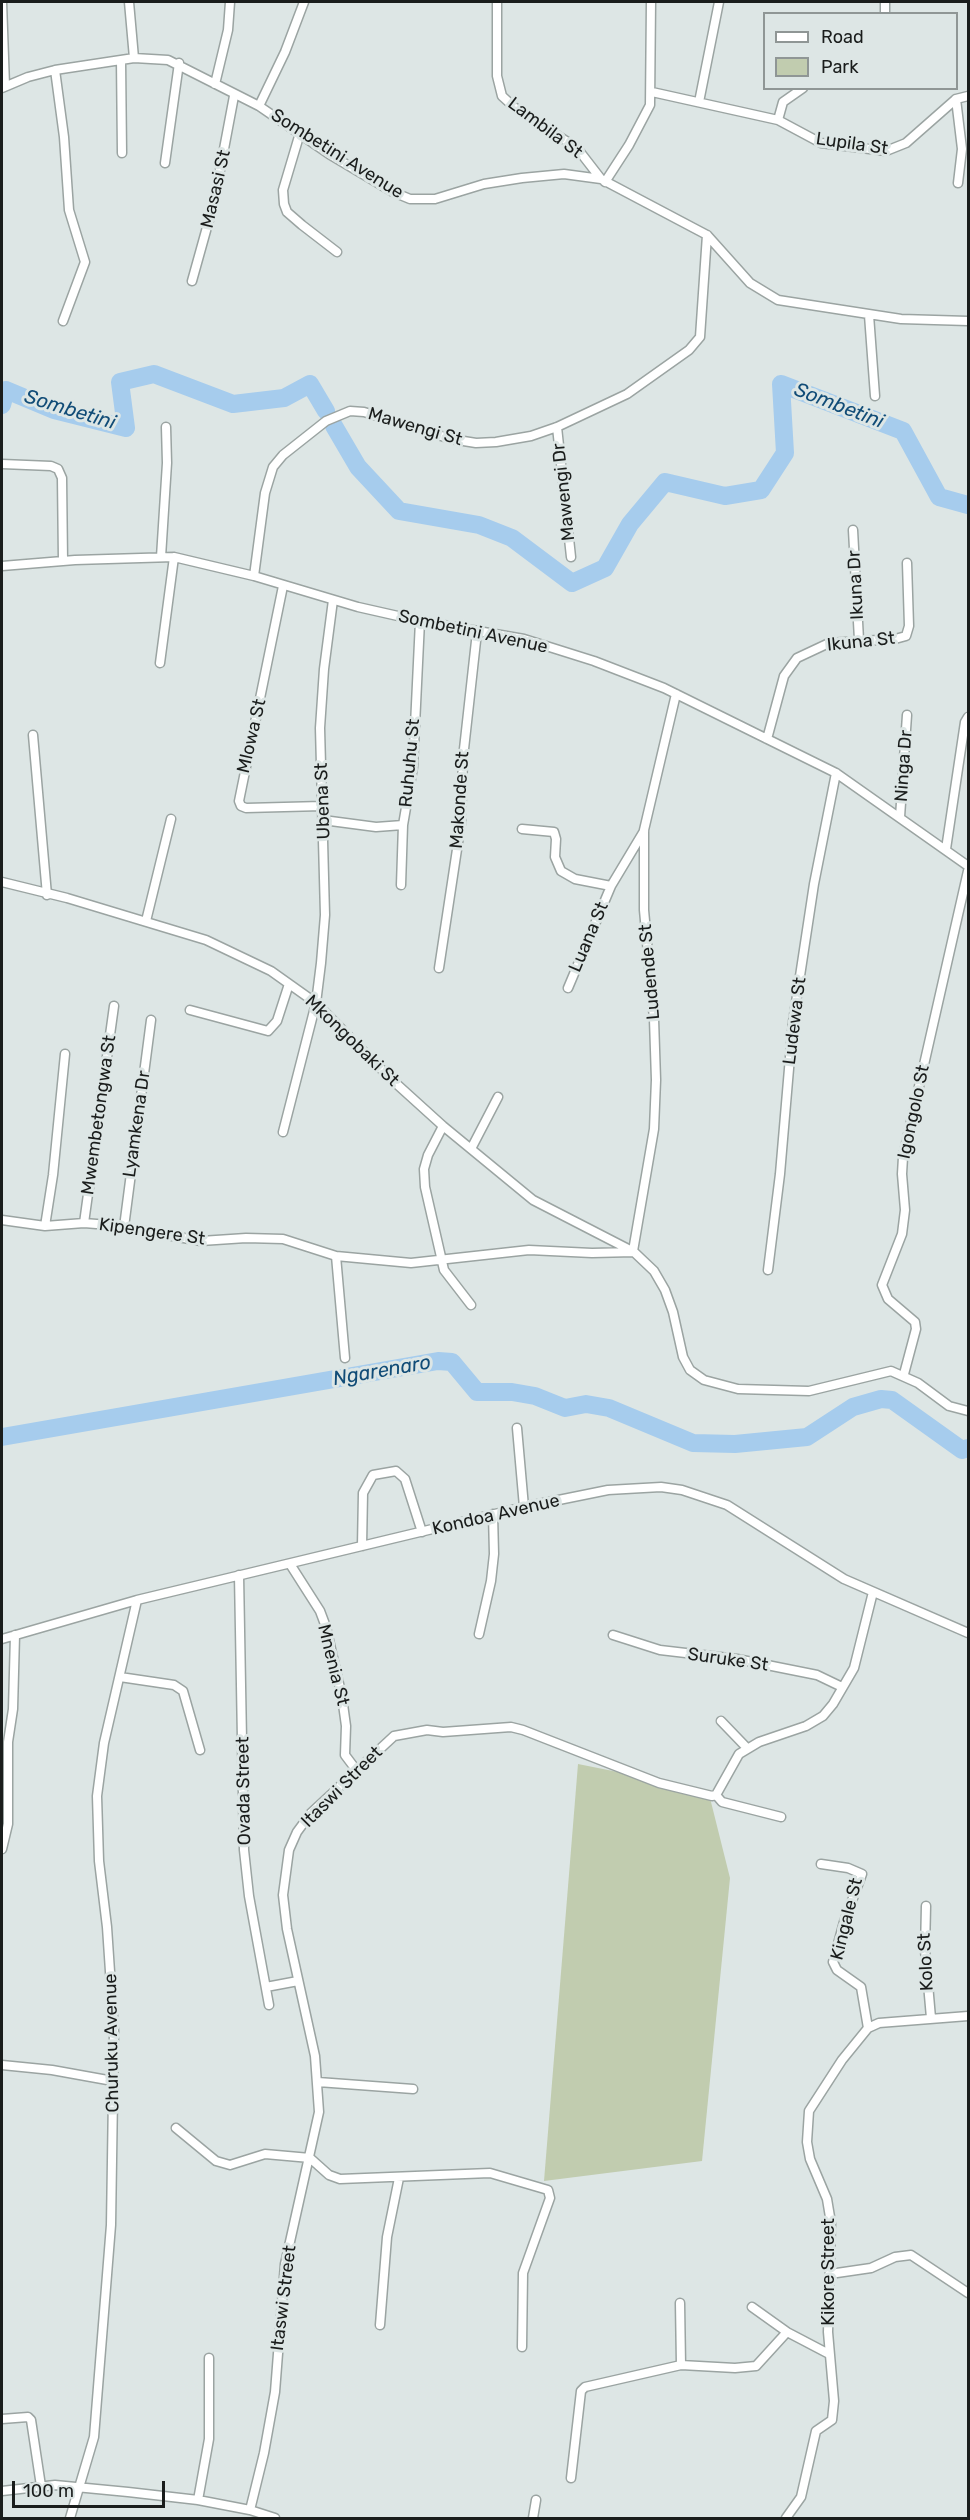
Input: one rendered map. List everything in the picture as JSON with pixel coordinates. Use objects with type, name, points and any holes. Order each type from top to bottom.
[{"type":"street","points":[[2,2],[3,87]]},
{"type":"street","points":[[129,2],[134,58]]},
{"type":"street","points":[[215,84],[228,30],[230,2]]},
{"type":"street","points":[[259,106],[292,37],[304,2]]},
{"type":"street","name":"Lambila St","points":[[497,2],[497,76],[502,96],[514,107],[577,148],[603,181]]},
{"type":"street","points":[[603,181],[647,114],[652,92],[651,2]]},
{"type":"street","points":[[699,102],[719,2]]},
{"type":"street","name":"Sombetini Avenue","points":[[3,87],[28,76],[55,70],[134,58],[157,58],[179,63],[234,96],[259,106],[393,192],[419,201],[484,184],[522,178],[564,174],[603,181],[707,235],[761,292],[778,300],[869,315],[926,321],[969,321]]},
{"type":"street","points":[[121,60],[122,153]]},
{"type":"street","points":[[165,164],[179,63]]},
{"type":"street","points":[[55,70],[66,154],[69,210],[85,262],[63,321]]},
{"type":"street","points":[[778,120],[783,102],[800,90]]},
{"type":"street","name":"Lupila St","points":[[652,92],[778,120],[821,143],[893,151],[906,143],[956,99]]},
{"type":"street","name":"Masasi St","points":[[192,281],[214,202],[234,96]]},
{"type":"street","points":[[957,183],[962,149],[956,99],[969,96]]},
{"type":"street","points":[[300,133],[283,190],[284,204],[287,212],[337,252]]},
{"type":"street","name":"Mawengi St","points":[[254,576],[265,493],[273,467],[283,454],[338,415],[363,411],[451,439],[476,443],[531,436],[557,427],[627,394],[696,344],[703,329],[707,235]]},
{"type":"street","points":[[869,315],[875,396]]},
{"type":"street","points":[[161,557],[167,463],[166,427]]},
{"type":"street","name":"Mawengi Dr","points":[[557,427],[571,557]]},
{"type":"street","points":[[2,464],[51,466],[58,469],[62,478],[63,561]]},
{"type":"street","name":"Ikuna Dr","points":[[853,530],[859,640]]},
{"type":"street","points":[[160,663],[174,557]]},
{"type":"street","name":"Sombetini Avenue","points":[[2,566],[63,561],[174,557],[420,621],[524,639],[584,658],[676,694],[836,773],[946,849],[969,869]]},
{"type":"street","name":"Ikuna St","points":[[767,739],[784,676],[797,658],[829,643],[895,639],[906,636],[909,626],[907,563]]},
{"type":"street","name":"Mlowa St","points":[[283,586],[239,801],[241,807],[246,808],[322,806]]},
{"type":"street","name":"Ubena St","points":[[283,1132],[316,1003],[325,915],[320,728],[324,669],[333,600]]},
{"type":"street","name":"Ruhuhu St","points":[[323,820],[376,827],[403,825],[413,767],[420,621]]},
{"type":"street","name":"Makonde St","points":[[439,968],[461,823],[463,758],[477,632]]},
{"type":"street","name":"Ludende St","points":[[634,1251],[654,1129],[656,1080],[654,1019],[644,910],[644,830],[676,694]]},
{"type":"street","name":"Ninga Dr","points":[[900,817],[907,715]]},
{"type":"street","points":[[946,849],[965,722],[969,717]]},
{"type":"street","points":[[33,735],[47,895]]},
{"type":"street","name":"Ludewa St","points":[[768,1270],[780,1174],[793,1022],[814,884],[836,773]]},
{"type":"street","points":[[146,921],[171,819]]},
{"type":"street","points":[[401,885],[403,825]]},
{"type":"street","name":"Luana St","points":[[522,829],[554,831],[555,857],[561,871],[575,879],[611,886]]},
{"type":"street","name":"Luana St","points":[[567,988],[611,886],[644,830]]},
{"type":"street","name":"Igongolo St","points":[[904,1374],[916,1329],[915,1322],[888,1299],[882,1285],[902,1234],[905,1210],[903,1157],[969,869]]},
{"type":"street","name":"Mkongobaki St","points":[[2,882],[146,921],[206,940],[271,971],[316,1003],[374,1063],[443,1126],[472,1147],[533,1200],[634,1251],[644,1259],[659,1280],[673,1312],[683,1357],[690,1370],[704,1380],[738,1389],[809,1391],[880,1372],[891,1371],[904,1374]]},
{"type":"street","points":[[190,1010],[268,1031],[277,1021],[289,984]]},
{"type":"street","name":"Mwembetongwa St","points":[[84,1223],[114,1006]]},
{"type":"street","name":"Lyamkena Dr","points":[[124,1227],[150,1020]]},
{"type":"street","points":[[45,1226],[53,1175],[65,1054]]},
{"type":"street","points":[[472,1147],[498,1097]]},
{"type":"street","points":[[443,1126],[434,1140],[424,1169],[425,1186],[446,1276],[471,1305]]},
{"type":"street","name":"Kipengere St","points":[[2,1220],[45,1226],[84,1223],[124,1227],[201,1241],[267,1238],[303,1244],[336,1256],[411,1263],[529,1250],[592,1253],[634,1251]]},
{"type":"street","points":[[336,1256],[345,1358]]},
{"type":"street","points":[[904,1374],[949,1406],[969,1411]]},
{"type":"street","points":[[517,1428],[524,1507]]},
{"type":"street","points":[[362,1546],[363,1493],[374,1474],[396,1472],[405,1479],[422,1532]]},
{"type":"street","name":"Kondoa Avenue","points":[[2,1638],[137,1600],[524,1507],[608,1490],[661,1487],[682,1490],[727,1505],[834,1573],[969,1633]]},
{"type":"street","points":[[479,1634],[491,1581],[494,1554],[493,1515]]},
{"type":"street","name":"Mnenia St","points":[[290,1564],[320,1611],[326,1627],[342,1697],[346,1726],[345,1755],[357,1770]]},
{"type":"street","name":"Ovada Street","points":[[239,1575],[244,1850],[249,1896],[269,2005]]},
{"type":"street","points":[[716,1795],[739,1754],[747,1748],[807,1726],[823,1716],[858,1656],[873,1592]]},
{"type":"street","name":"Churuku Avenue","points":[[70,2518],[94,2437],[111,2225],[113,1999],[99,1861],[97,1796],[104,1743],[137,1600]]},
{"type":"street","points":[[2,1849],[8,1824],[8,1742],[13,1708],[15,1635]]},
{"type":"street","name":"Suruke St","points":[[613,1635],[660,1650],[737,1659],[817,1675],[842,1687]]},
{"type":"street","points":[[120,1677],[174,1685],[183,1691],[200,1750]]},
{"type":"street","points":[[721,1721],[747,1748]]},
{"type":"street","name":"Itaswi Street","points":[[250,2510],[272,2413],[285,2264],[320,2112],[318,2082],[283,1895],[289,1850],[311,1813],[394,1736],[411,1731],[511,1727],[659,1783],[712,1796],[716,1795],[722,1802],[781,1817]]},
{"type":"street","name":"Kingale St","points":[[821,1864],[848,1868],[861,1874],[833,1962],[837,1970],[861,1987],[868,2028]]},
{"type":"street","name":"Kolo St","points":[[926,1906],[925,1950],[931,2018]]},
{"type":"street","points":[[266,1987],[298,1981]]},
{"type":"street","points":[[868,2028],[879,2024],[969,2016]]},
{"type":"street","name":"Kikore Street","points":[[786,2518],[801,2497],[816,2431],[832,2420],[834,2392],[829,2354],[830,2215],[827,2199],[810,2159],[807,2130],[809,2111],[842,2060],[868,2028]]},
{"type":"street","points":[[2,2065],[52,2070],[113,2081]]},
{"type":"street","points":[[318,2082],[413,2089]]},
{"type":"street","points":[[176,2128],[216,2161],[230,2165],[265,2154],[310,2158],[329,2175],[340,2179],[490,2173],[548,2190],[550,2198],[523,2272],[522,2346]]},
{"type":"street","points":[[380,2325],[387,2237],[399,2178]]},
{"type":"street","points":[[830,2274],[871,2268],[895,2257],[911,2254],[969,2293]]},
{"type":"street","points":[[680,2303],[681,2365]]},
{"type":"street","points":[[752,2307],[787,2332],[829,2354]]},
{"type":"street","points":[[571,2478],[581,2391],[593,2384],[681,2365],[735,2368],[756,2366],[787,2332]]},
{"type":"street","points":[[198,2500],[208,2439],[209,2358]]},
{"type":"street","points":[[2,2419],[28,2417],[32,2420],[41,2486]]},
{"type":"street","points":[[2,2491],[41,2486],[79,2488],[198,2500],[250,2510],[275,2518]]},
{"type":"street","points":[[533,2518],[537,2500]]},
{"type":"green space","points":[[578,1764],[708,1790],[730,1878],[702,2161],[544,2181]]},
{"type":"waterway","name":"Sombetini","points":[[2,405],[6,390],[54,410],[126,428],[120,382],[154,374],[233,404],[284,398],[310,384],[326,411]]},
{"type":"waterway","name":"Sombetini","points":[[334,426],[358,467],[399,511],[479,525],[512,538],[572,583],[605,568],[630,524],[665,482],[725,496],[761,490],[785,453],[781,384],[903,431],[939,497],[968,505]]},
{"type":"waterway","name":"Ngarenaro","points":[[2,1437],[438,1361],[452,1362],[477,1392],[512,1392],[535,1396],[565,1408],[586,1404],[609,1408],[693,1443],[735,1444],[807,1437],[853,1407],[881,1399],[892,1400],[962,1450],[968,1448]]}]
